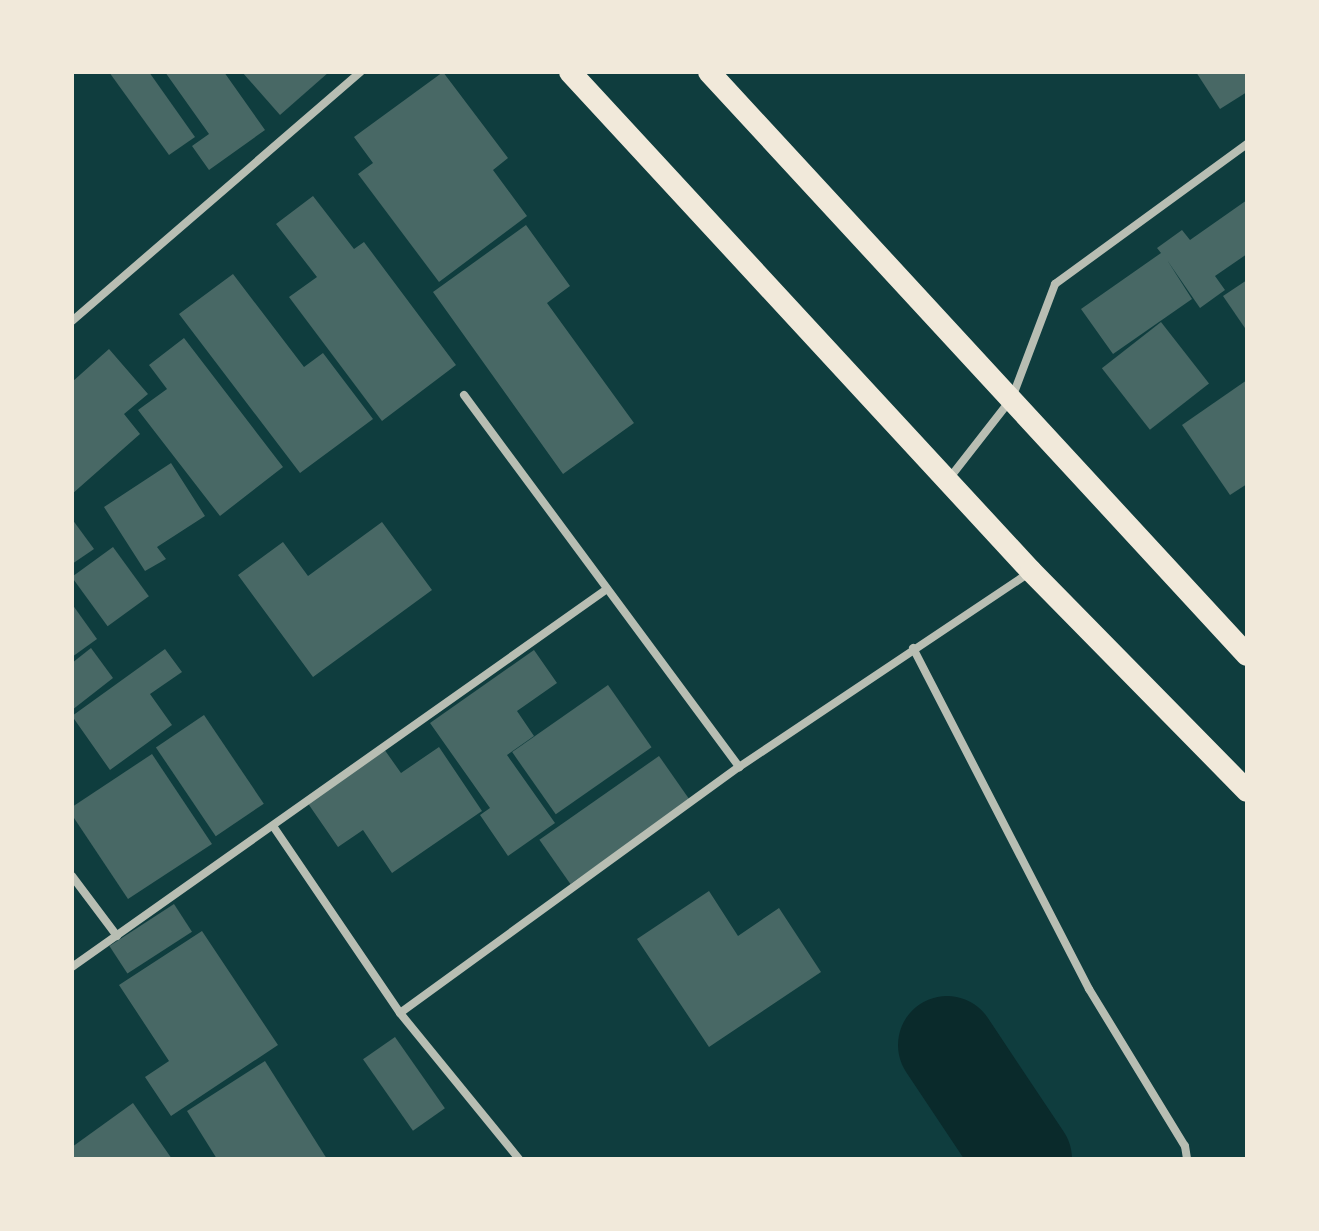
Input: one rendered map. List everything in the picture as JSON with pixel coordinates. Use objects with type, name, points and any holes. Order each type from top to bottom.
[{"type":"highway","points":[[570,72],[1031,571],[1247,791]]},
{"type":"highway","points":[[709,72],[1247,655]]},
{"type":"street","points":[[72,321],[360,72]]},
{"type":"street","points":[[948,480],[1012,398],[1055,284],[1247,144]]},
{"type":"street","points":[[464,395],[739,767]]},
{"type":"street","points":[[400,1013],[739,767],[1031,571]]},
{"type":"street","points":[[72,967],[607,589]]},
{"type":"street","points":[[913,648],[1089,989],[1185,1146],[1187,1159]]},
{"type":"street","points":[[273,826],[400,1013],[519,1159]]},
{"type":"street","points":[[72,876],[117,936]]},
{"type":"building","points":[[109,72],[149,72],[195,137],[169,155]]},
{"type":"building","points":[[165,72],[224,72],[265,130],[209,170],[192,146],[209,134]]},
{"type":"building","points":[[242,72],[329,72],[280,115]]},
{"type":"building","points":[[443,72],[508,158],[493,170],[527,216],[439,282],[358,174],[373,163],[354,137]]},
{"type":"building","points":[[1196,72],[1247,72],[1247,92],[1220,109]]},
{"type":"building","points":[[313,196],[354,249],[364,242],[456,365],[382,421],[289,297],[317,277],[276,224]]},
{"type":"building","points":[[1247,200],[1247,254],[1215,276],[1225,290],[1200,308],[1167,260],[1192,299],[1113,354],[1081,309],[1161,253],[1157,248],[1182,230],[1190,240]]},
{"type":"building","points":[[526,225],[570,286],[547,303],[634,423],[563,474],[433,292]]},
{"type":"building","points":[[233,274],[304,367],[323,353],[373,419],[300,473],[179,314]]},
{"type":"building","points":[[1247,280],[1247,331],[1223,296]]},
{"type":"building","points":[[1161,322],[1209,383],[1150,430],[1102,368]]},
{"type":"building","points":[[184,338],[283,467],[220,516],[138,410],[167,389],[149,365]]},
{"type":"building","points":[[109,349],[148,394],[124,414],[140,434],[72,494],[72,382]]},
{"type":"building","points":[[1247,380],[1247,484],[1230,495],[1182,425]]},
{"type":"building","points":[[171,463],[205,516],[157,547],[166,559],[145,571],[104,507]]},
{"type":"building","points":[[72,519],[94,549],[72,564]]},
{"type":"building","points":[[382,522],[432,590],[313,677],[238,575],[283,542],[308,576]]},
{"type":"building","points":[[113,547],[149,596],[108,626],[72,577]]},
{"type":"building","points":[[72,604],[97,639],[72,657]]},
{"type":"building","points":[[91,648],[113,678],[72,710],[72,663]]},
{"type":"building","points":[[165,649],[182,672],[150,694],[172,725],[110,770],[72,716]]},
{"type":"building","points":[[534,650],[557,683],[517,711],[534,736],[507,755],[555,823],[508,856],[480,815],[490,808],[430,723]]},
{"type":"building","points":[[608,685],[652,747],[556,814],[512,752]]},
{"type":"building","points":[[204,715],[264,804],[216,836],[156,747]]},
{"type":"building","points":[[439,747],[482,811],[392,873],[363,830],[338,847],[307,802],[384,749],[401,773]]},
{"type":"building","points":[[152,754],[212,844],[128,899],[72,815],[72,807]]},
{"type":"building","points":[[659,756],[690,800],[570,884],[539,840]]},
{"type":"building","points":[[709,891],[738,936],[779,908],[821,972],[709,1047],[637,939]]},
{"type":"building","points":[[174,904],[192,932],[127,974],[109,946]]},
{"type":"building","points":[[202,931],[278,1045],[171,1116],[145,1077],[169,1061],[119,985]]},
{"type":"building","points":[[395,1037],[445,1108],[413,1131],[363,1059]]},
{"type":"building","points":[[265,1061],[327,1159],[217,1159],[187,1111]]},
{"type":"building","points":[[133,1103],[172,1159],[72,1159],[72,1147]]},
{"type":"waterway","points":[[947,1045],[1023,1159]]}]
